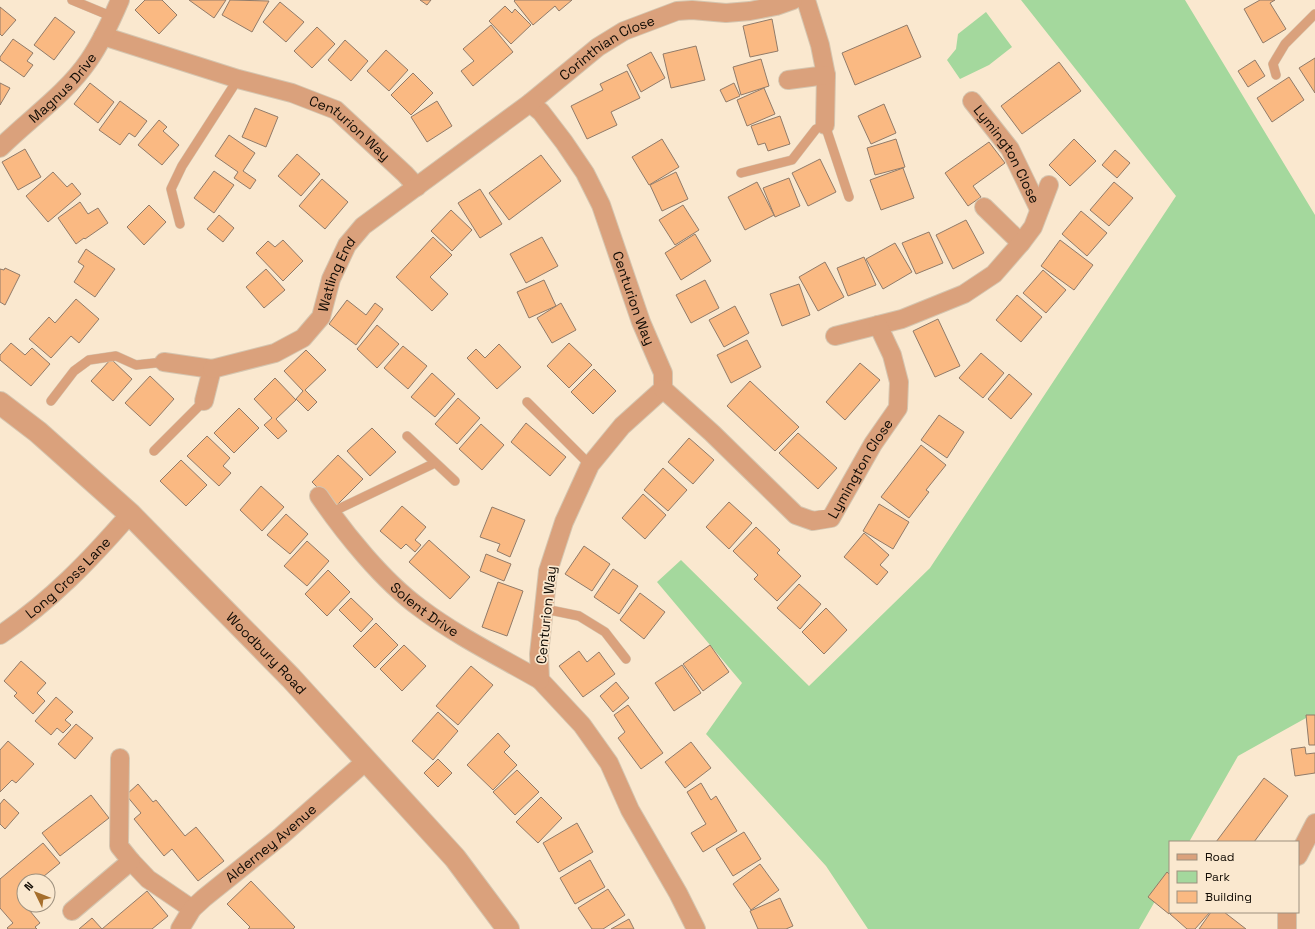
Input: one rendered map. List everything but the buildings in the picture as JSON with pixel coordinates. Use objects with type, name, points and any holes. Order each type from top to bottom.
[{"type":"street","name":"Magnus Drive","points":[[0,148],[72,79],[88,60],[103,36],[120,0]]},
{"type":"street","name":"Corinthian Close","points":[[530,103],[598,47],[624,31],[692,5],[726,13],[750,12],[776,6],[793,0]]},
{"type":"street","points":[[806,0],[820,45],[826,75],[825,125]]},
{"type":"street","name":"Centurion Way","points":[[103,36],[238,80],[292,93],[336,110],[417,187]]},
{"type":"street","points":[[788,80],[826,75]]},
{"type":"street","name":"Lymington Close","points":[[972,101],[1010,149],[1039,209]]},
{"type":"street","points":[[417,187],[530,103]]},
{"type":"street","name":"Centurion Way","points":[[530,103],[541,112],[564,142],[585,173],[601,205],[641,322],[663,373],[663,389],[622,426],[590,465],[564,522],[548,571],[539,654],[540,680],[582,725],[609,763],[630,810],[678,893],[696,929]]},
{"type":"street","name":"Lymington Close","points":[[835,336],[902,319],[964,294],[994,274],[1033,227],[1049,185]]},
{"type":"street","name":"Watling End","points":[[164,362],[212,369],[275,353],[303,338],[321,317],[331,279],[347,245],[363,226],[417,187]]},
{"type":"street","points":[[984,207],[1021,243]]},
{"type":"street","name":"Lymington Close","points":[[663,389],[712,433],[796,515],[813,521],[831,518],[872,444],[898,408],[899,382],[892,355],[878,325]]},
{"type":"street","points":[[204,401],[212,369]]},
{"type":"street","name":"Woodbury Road","points":[[0,403],[44,437],[130,514],[291,678],[455,858],[508,929]]},
{"type":"street","name":"Solent Drive","points":[[319,496],[330,513],[382,575],[420,608],[463,636],[540,680]]},
{"type":"street","name":"Long Cross Lane","points":[[0,635],[46,602],[88,561],[130,514]]},
{"type":"street","points":[[120,758],[119,846],[148,879],[192,909]]},
{"type":"street","name":"Alderney Avenue","points":[[180,929],[192,909],[281,836],[366,761]]},
{"type":"street","points":[[1299,854],[1315,823]]},
{"type":"street","points":[[72,911],[131,861]]},
{"type":"street","points":[[1287,913],[1287,929]]},
{"type":"lane","points":[[72,0],[113,17]]},
{"type":"lane","points":[[1276,75],[1273,64],[1285,44],[1315,14]]},
{"type":"lane","points":[[180,224],[171,189],[182,166],[238,80]]},
{"type":"lane","points":[[741,173],[792,160],[816,129],[825,125],[849,197]]},
{"type":"lane","points":[[51,401],[74,371],[89,360],[116,356],[136,365],[164,362]]},
{"type":"lane","points":[[154,451],[204,401]]},
{"type":"lane","points":[[527,402],[590,465]]},
{"type":"lane","points":[[407,436],[455,481]]},
{"type":"lane","points":[[330,513],[435,462]]},
{"type":"lane","points":[[545,609],[579,616],[605,632],[626,659]]},
{"type":"green space","points":[[1021,0],[1185,0],[1315,215],[1315,718],[1306,718],[1238,756],[1190,841],[1169,841],[1169,877],[1139,929],[868,929],[826,866],[706,734],[742,683],[657,582],[681,560],[809,686],[930,568],[1176,196]]},
{"type":"green space","points":[[986,12],[1012,47],[989,65],[960,79],[947,60],[956,49],[958,34]]}]
